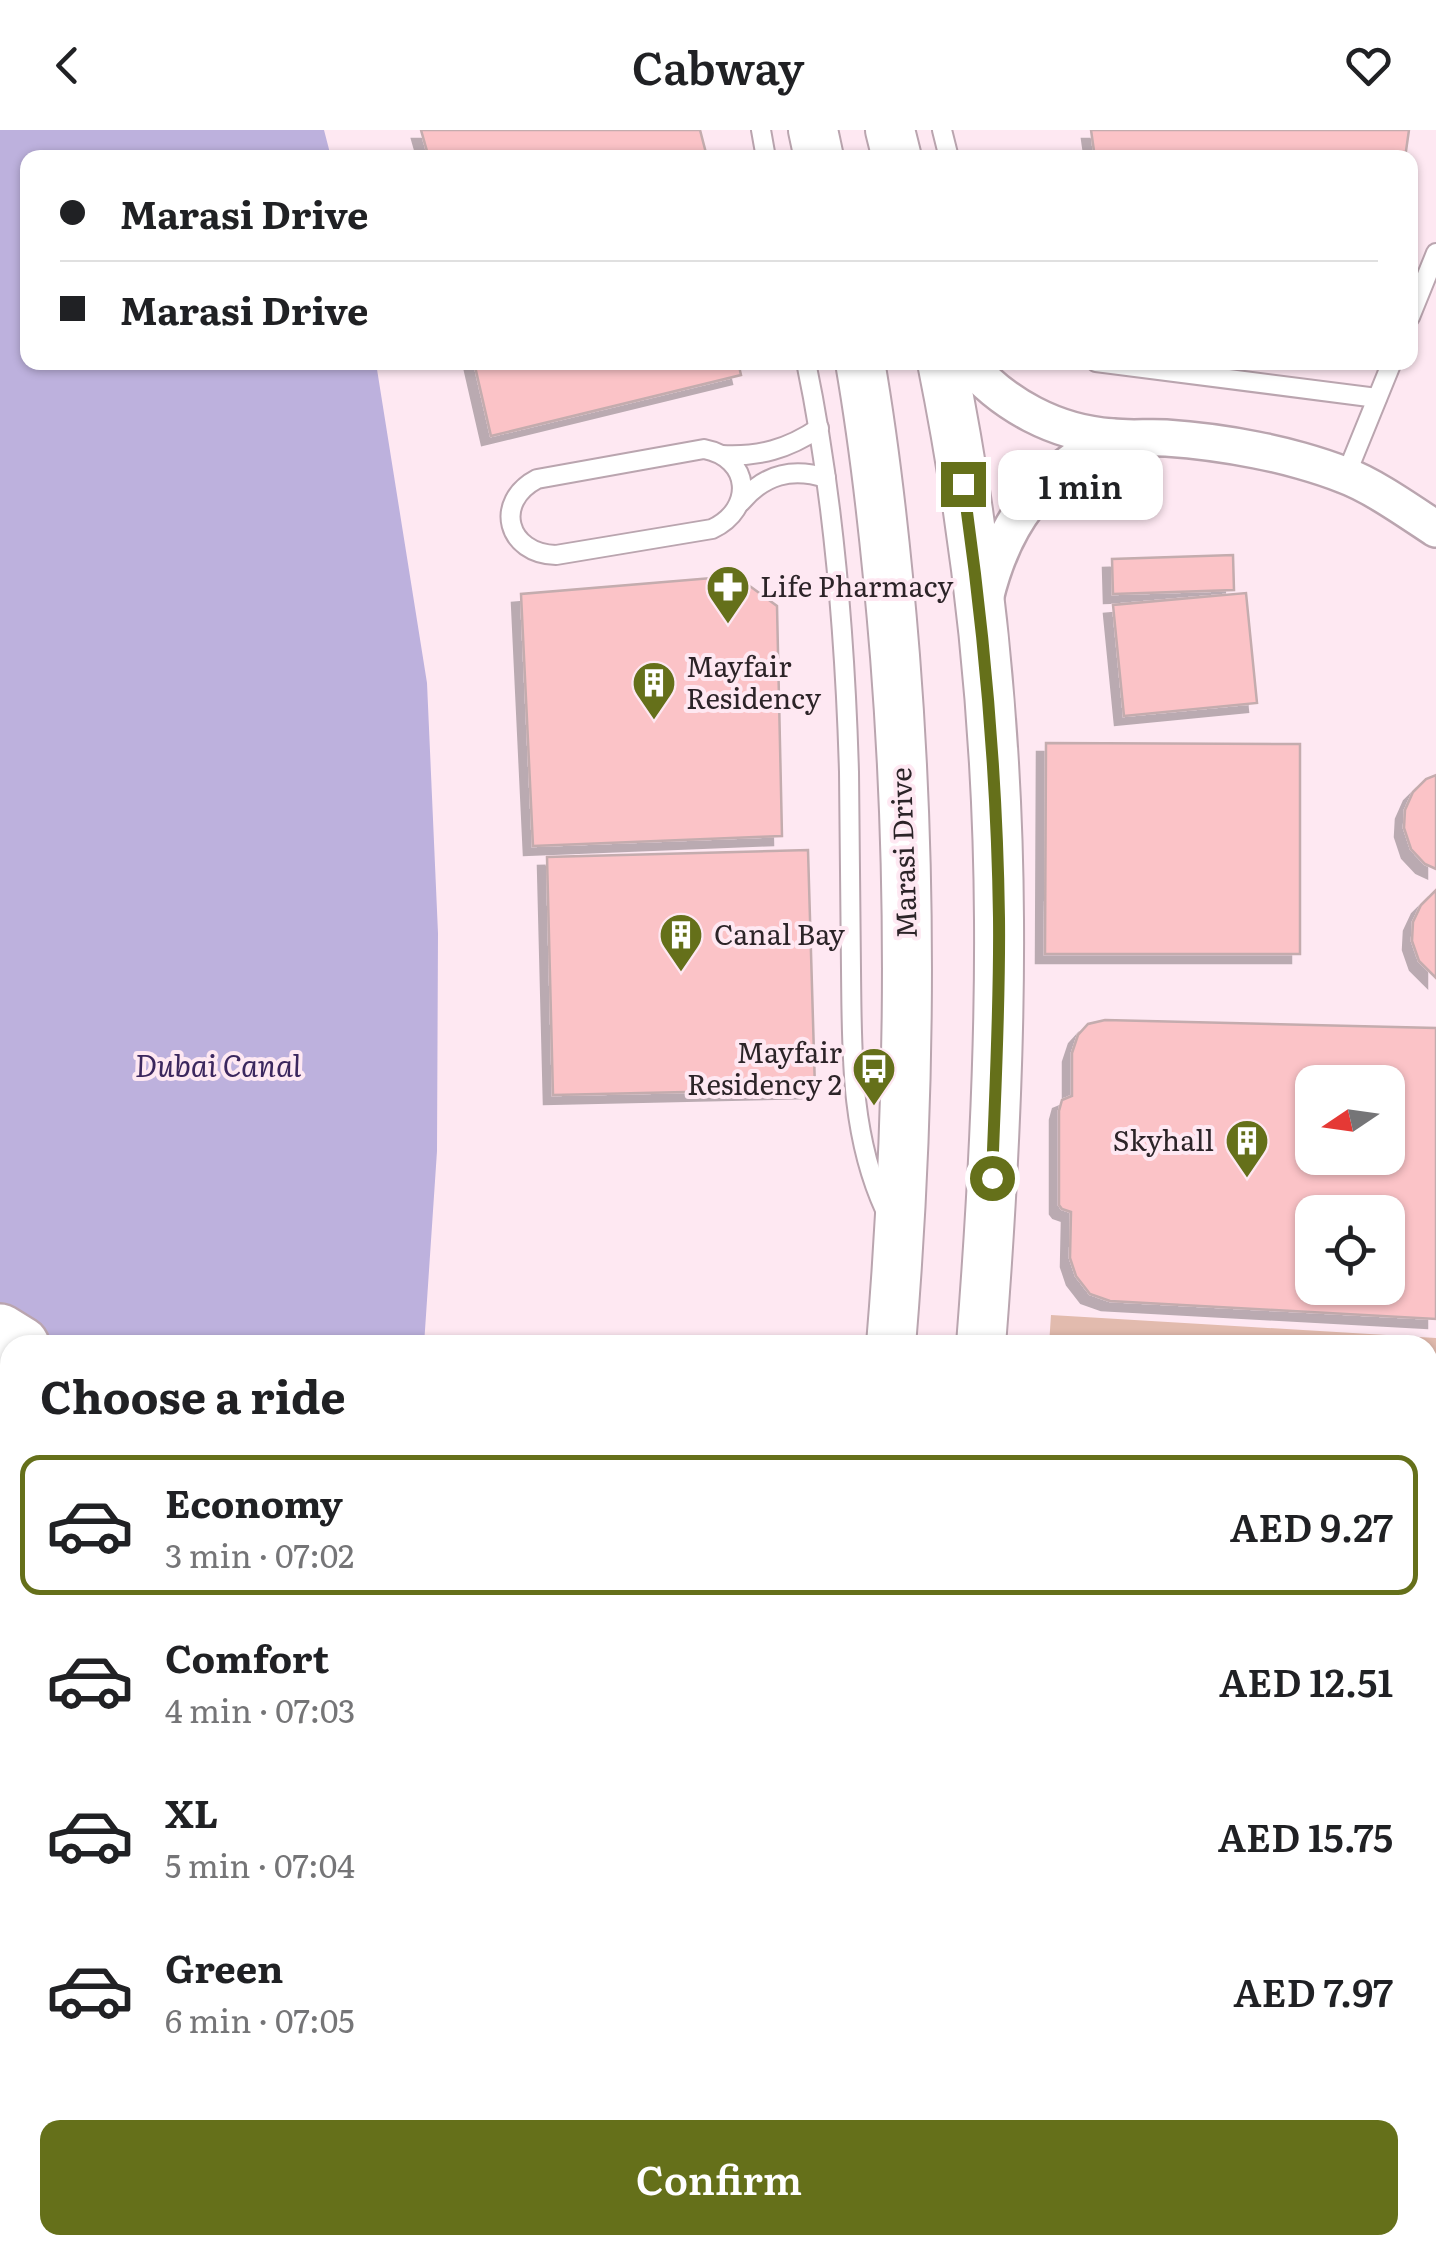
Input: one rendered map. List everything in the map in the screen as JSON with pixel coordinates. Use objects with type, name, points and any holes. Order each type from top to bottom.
[{"type":"street","name":"Marasi Drive","points":[[861,370],[888,567],[906,837],[908,1012],[900,1243],[892,1335]]},
{"type":"street","points":[[943,370],[969,525],[981,630],[991,732],[999,919],[995,1100],[983,1335]]},
{"type":"street","points":[[976,370],[1020,408],[1049,422],[1112,438],[1212,442],[1261,451],[1346,475],[1436,529]]},
{"type":"street","points":[[981,630],[992,569],[1018,515],[1059,470],[1112,438]]},
{"type":"lane","points":[[1418,297],[1436,253]]},
{"type":"lane","points":[[808,370],[820,428],[843,657],[855,1105],[865,1154],[900,1243]]},
{"type":"lane","points":[[1158,370],[1377,398]]},
{"type":"lane","points":[[1346,475],[1389,370]]},
{"type":"lane","points":[[820,428],[793,444],[764,454],[722,455],[694,450],[537,478],[526,484],[511,506],[514,532],[530,550],[556,555],[712,529],[724,524],[751,490],[779,474],[795,472],[826,478]]},
{"type":"lane","points":[[722,455],[739,476],[741,502]]},
{"type":"shaded area","points":[[1051,1315],[1386,1335],[1050,1335]]},
{"type":"water","name":"Dubai Canal","points":[[0,130],[324,130],[329,150],[20,150],[20,370],[377,370],[427,683],[438,933],[437,1151],[425,1335],[0,1335]]},
{"type":"building","points":[[421,130],[700,130],[705,150],[427,150]]},
{"type":"building","points":[[1091,130],[1409,130],[1406,150],[1094,150]]},
{"type":"building","points":[[476,370],[740,370],[741,375],[491,436]]},
{"type":"building","points":[[1233,555],[1234,590],[1113,594],[1112,559]]},
{"type":"building","name":"Mayfair Residency","points":[[736,576],[777,606],[782,836],[533,846],[521,594]]},
{"type":"building","points":[[1246,593],[1257,703],[1124,716],[1113,605]]},
{"type":"building","points":[[1046,743],[1300,744],[1300,954],[1045,954]]},
{"type":"building","points":[[1436,775],[1436,869],[1411,849],[1404,828],[1405,810],[1413,792]]},
{"type":"building","name":"Canal Bay","points":[[808,850],[815,1089],[553,1095],[547,857]]},
{"type":"building","points":[[1436,890],[1436,978],[1419,961],[1412,941],[1413,922],[1421,905]]},
{"type":"building","name":"Skyhall","points":[[1105,1020],[1436,1028],[1436,1319],[1110,1301],[1090,1294],[1076,1276],[1070,1258],[1071,1212],[1059,1205],[1059,1111],[1062,1100],[1072,1096],[1072,1053],[1078,1035],[1088,1024]]},
{"type":"place","name":"Life Pharmacy","points":[[728,625]]},
{"type":"place","name":"Mayfair Residency","points":[[654,721]]},
{"type":"place","name":"Canal Bay","points":[[681,973]]},
{"type":"place","name":"Mayfair Residency 2","points":[[874,1107]]},
{"type":"place","name":"Skyhall","points":[[1247,1179]]},
{"type":"route","points":[[963,484],[991,732],[996,834],[999,919],[992,1178]]}]
